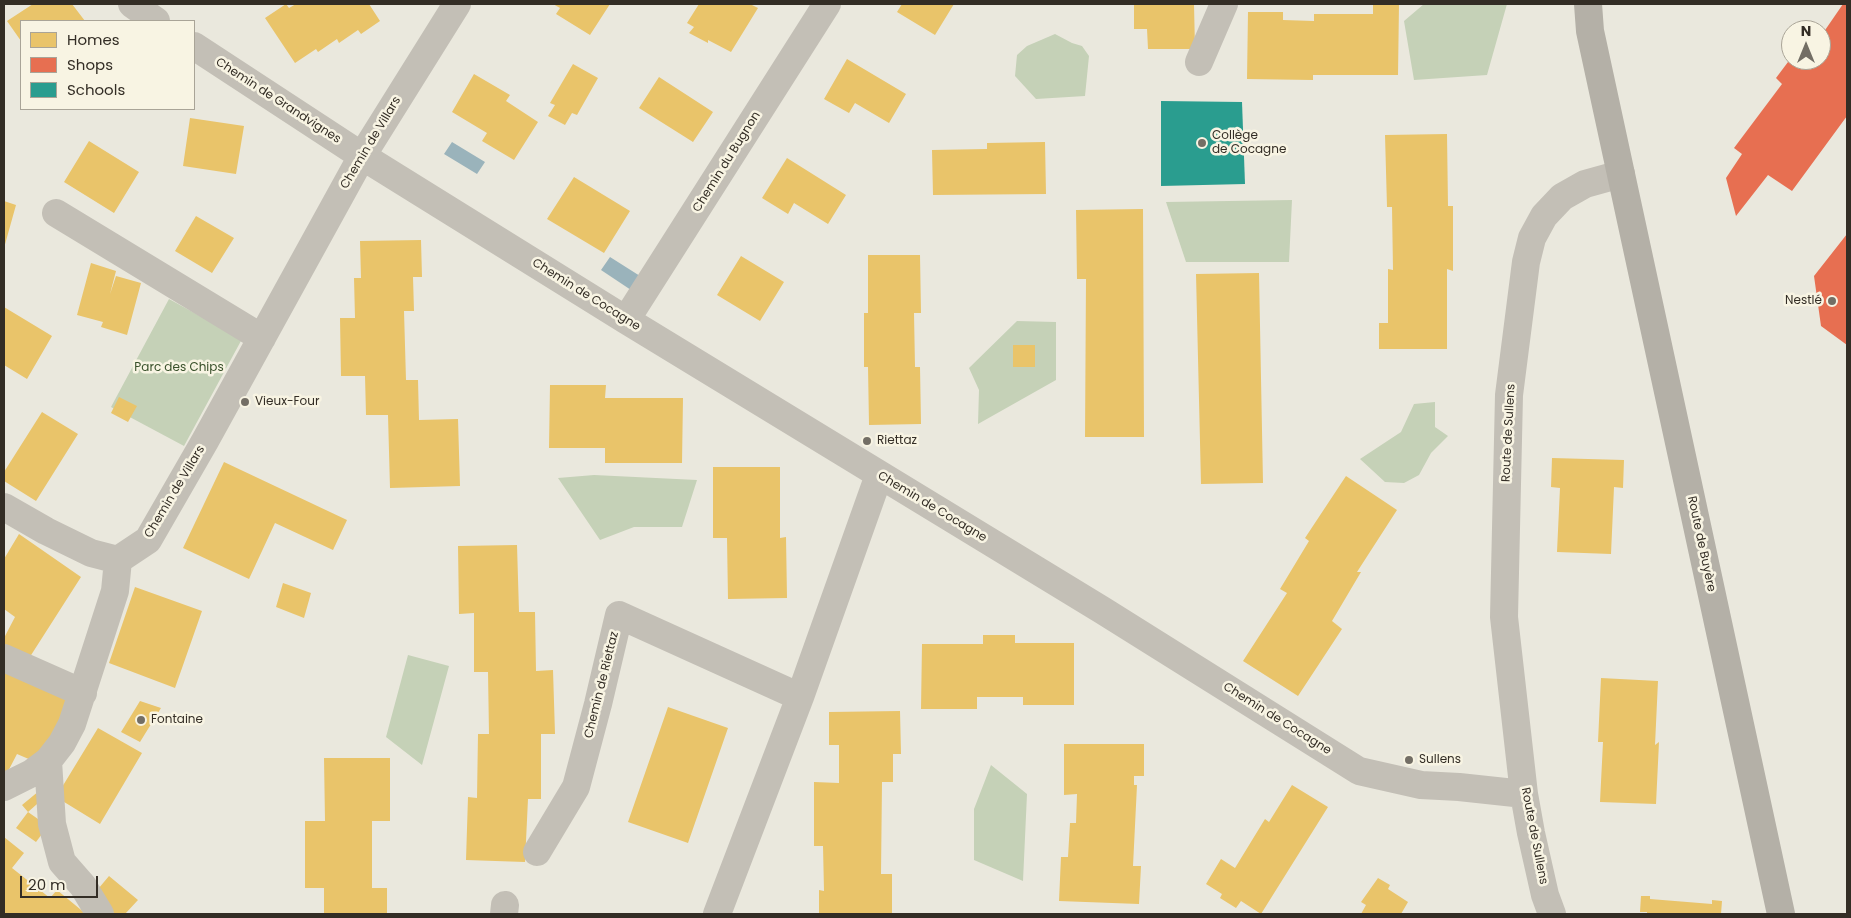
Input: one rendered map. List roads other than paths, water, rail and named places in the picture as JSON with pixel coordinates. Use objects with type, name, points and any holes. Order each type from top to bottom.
[{"type":"main road","points":[[1588,4],[1590,30],[1621,174]]},
{"type":"main road","name":"Route de Buyère","points":[[1621,174],[1781,914]]},
{"type":"street","points":[[132,4],[155,20]]},
{"type":"street","name":"Chemin de Villars","points":[[118,560],[148,540],[362,156],[457,4]]},
{"type":"street","name":"Chemin du Bugnon","points":[[626,320],[828,4]]},
{"type":"street","points":[[1199,62],[1224,4]]},
{"type":"street","name":"Chemin de Grandvignes","points":[[195,47],[362,156]]},
{"type":"street","name":"Chemin de Cocagne","points":[[362,156],[626,320],[1094,605],[1359,771],[1420,785],[1524,794]]},
{"type":"street","name":"Route de Sullens","points":[[1552,914],[1545,894],[1524,794],[1504,617],[1509,396],[1526,262],[1532,238],[1544,216],[1562,198],[1585,184],[1621,174]]},
{"type":"street","points":[[56,213],[262,338]]},
{"type":"street","points":[[717,914],[800,696],[879,475]]},
{"type":"street","points":[[4,506],[46,531],[91,553],[118,560],[115,591],[72,724],[62,743],[48,761],[32,773],[4,787]]},
{"type":"street","name":"Chemin de Riettaz","points":[[537,852],[576,787],[619,615],[800,696]]},
{"type":"street","points":[[4,658],[83,693]]},
{"type":"street","points":[[48,761],[52,824],[62,862],[83,886],[100,914]]},
{"type":"water","points":[[452,142],[485,162],[477,174],[444,154]]},
{"type":"water","points":[[610,257],[640,276],[631,290],[601,270]]},
{"type":"place","name":"Collège de Cocagne","points":[[1202,143]]},
{"type":"place","name":"Nestlé","points":[[1832,301]]},
{"type":"place","name":"Vieux-Four","points":[[245,402]]},
{"type":"place","name":"Riettaz","points":[[867,441]]},
{"type":"place","name":"Fontaine","points":[[141,720]]},
{"type":"place","name":"Sullens","points":[[1409,760]]},
{"type":"park label","name":"Parc des Chips","points":[[179,368]]}]
